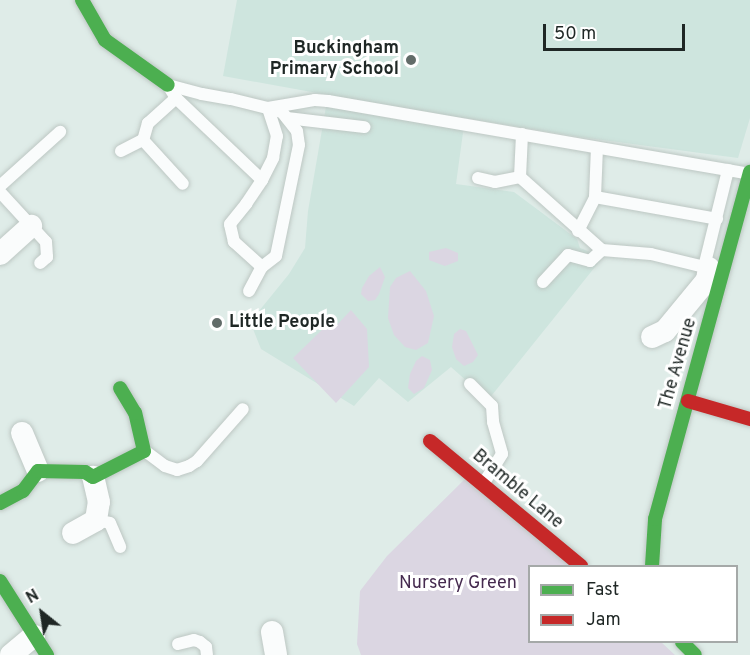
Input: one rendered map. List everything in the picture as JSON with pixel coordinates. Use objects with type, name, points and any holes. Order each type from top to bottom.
[{"type":"street","points":[[82,0],[105,40],[168,85]]},
{"type":"street","name":"The Avenue","points":[[652,565],[655,519],[687,401],[712,269],[750,173]]},
{"type":"street","points":[[0,254],[31,226]]},
{"type":"street","points":[[652,337],[665,331],[706,280],[712,269]]},
{"type":"street","points":[[93,477],[144,451],[135,413],[120,388]]},
{"type":"street","points":[[687,401],[750,419]]},
{"type":"street","points":[[22,433],[38,471]]},
{"type":"street","name":"Bramble Lane","points":[[430,441],[579,565]]},
{"type":"street","points":[[38,471],[85,472],[93,477],[99,502],[96,520],[73,533]]},
{"type":"street","points":[[0,503],[23,491],[38,471]]},
{"type":"street","points":[[0,581],[47,655]]},
{"type":"street","points":[[272,632],[276,655]]},
{"type":"street","points":[[10,655],[34,636]]},
{"type":"street","points":[[683,643],[695,655]]},
{"type":"lane","points":[[168,85],[176,98],[261,180]]},
{"type":"lane","points":[[168,85],[282,112],[297,131],[299,145],[276,256],[262,267],[249,291]]},
{"type":"lane","points":[[121,151],[142,140],[148,123],[176,98]]},
{"type":"lane","points":[[268,108],[315,100],[328,101],[750,173]]},
{"type":"lane","points":[[262,267],[234,242],[230,224],[261,180],[273,158],[278,136],[268,108]]},
{"type":"lane","points":[[287,118],[364,127]]},
{"type":"lane","points":[[0,186],[60,132]]},
{"type":"lane","points":[[522,134],[520,177],[602,250],[651,254],[712,269],[717,219],[728,170]]},
{"type":"lane","points":[[142,140],[183,184]]},
{"type":"lane","points":[[578,231],[595,197],[597,148]]},
{"type":"lane","points":[[478,178],[495,182],[520,177]]},
{"type":"lane","points":[[0,192],[46,242],[47,258],[40,263]]},
{"type":"lane","points":[[595,197],[717,219]]},
{"type":"lane","points":[[543,282],[568,255],[590,261],[602,250]]},
{"type":"lane","points":[[470,384],[492,406],[493,422],[502,454],[482,485]]},
{"type":"lane","points":[[144,451],[165,466],[177,470],[189,466],[197,461],[243,409]]},
{"type":"lane","points":[[96,520],[110,522],[120,547]]},
{"type":"lane","points":[[178,645],[194,640],[200,642],[206,647],[207,655]]},
{"type":"shaded area","points":[[237,0],[750,0],[750,118],[738,158],[580,137],[465,118],[456,184],[514,192],[577,239],[580,248],[603,257],[488,400],[451,367],[408,402],[379,378],[354,406],[261,349],[253,329],[259,311],[289,274],[305,248],[308,211],[328,95],[223,76]]},
{"type":"green space","points":[[446,248],[458,253],[458,261],[445,266],[429,260],[429,252]]},
{"type":"green space","points":[[380,267],[385,277],[379,294],[375,300],[368,301],[361,294],[362,288],[369,276]]},
{"type":"green space","points":[[410,271],[426,291],[434,316],[428,343],[416,350],[405,347],[394,335],[388,318],[390,287],[396,278]]},
{"type":"green space","points":[[351,310],[367,329],[369,367],[336,403],[293,358],[328,324],[334,328]]},
{"type":"green space","points":[[460,329],[466,331],[478,355],[473,362],[464,366],[456,359],[452,347],[454,334]]},
{"type":"green space","points":[[422,356],[430,360],[432,370],[424,388],[414,394],[408,388],[410,374],[416,361]]},
{"type":"green space","name":"Nursery Green","points":[[467,477],[577,565],[528,565],[528,643],[662,643],[675,655],[361,655],[357,644],[360,591],[387,556]]},
{"type":"traffic: fast","points":[[82,0],[105,40],[168,85]]},
{"type":"traffic: fast","points":[[652,565],[655,519],[750,172]]},
{"type":"traffic: fast","points":[[0,503],[23,491],[38,471],[85,472],[93,477],[144,451],[135,413],[120,388]]},
{"type":"traffic: fast","points":[[0,581],[47,655]]},
{"type":"traffic: fast","points":[[683,643],[695,655]]},
{"type":"traffic: jam","points":[[688,401],[750,419]]},
{"type":"traffic: jam","points":[[430,441],[580,565]]},
{"type":"place","name":"Buckingham Primary School","points":[[411,60]]},
{"type":"place","name":"Little People","points":[[217,323]]}]
